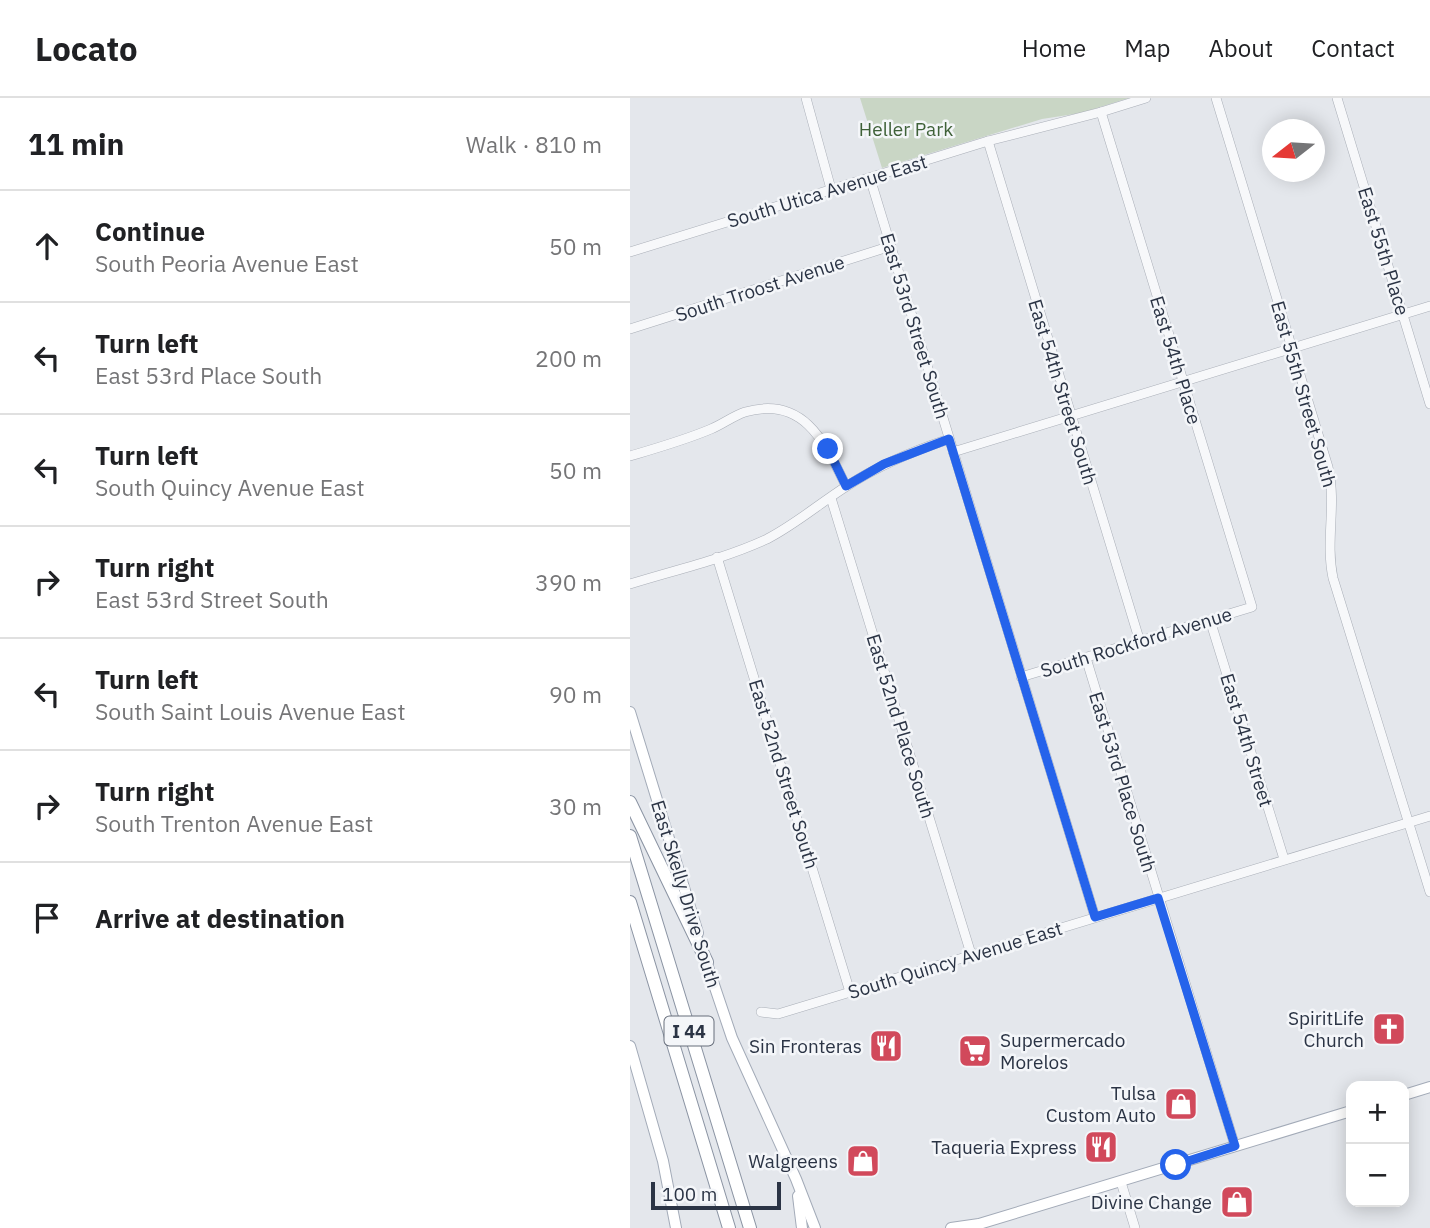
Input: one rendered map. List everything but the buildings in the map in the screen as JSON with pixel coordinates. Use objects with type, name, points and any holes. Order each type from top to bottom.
[{"type":"highway","points":[[630,802],[706,962]]},
{"type":"highway","name":"I 44","points":[[630,836],[749,1227]]},
{"type":"highway","name":"I 44","points":[[630,902],[729,1228]]},
{"type":"main road","name":"East Skelly Drive South","points":[[630,712],[706,962],[733,1038],[815,1228]]},
{"type":"main road","points":[[630,1046],[663,1161],[676,1228]]},
{"type":"main road","points":[[1409,1093],[1430,1087]]},
{"type":"main road","points":[[951,1228],[975,1226],[1346,1113]]},
{"type":"main road","points":[[796,1179],[802,1228]]},
{"type":"street","points":[[806,98],[831,189]]},
{"type":"street","name":"South Utica Avenue East","points":[[630,252],[988,141],[1146,98]]},
{"type":"street","name":"East 55th Street South","points":[[1216,98],[1332,483],[1329,550],[1333,578],[1430,892]]},
{"type":"street","name":"East 55th Place","points":[[1337,98],[1430,404]]},
{"type":"street","name":"East 54th Place","points":[[1101,112],[1252,607]]},
{"type":"street","name":"East 54th Street South","points":[[988,141],[1140,642]]},
{"type":"street","name":"East 53rd Street South","points":[[870,178],[1095,917]]},
{"type":"street","name":"South Troost Avenue","points":[[630,329],[891,246]]},
{"type":"street","points":[[953,452],[1430,306]]},
{"type":"street","points":[[630,456],[695,435],[743,413],[775,410],[798,417],[818,433],[846,486]]},
{"type":"street","points":[[630,584],[766,539],[884,464],[949,439]]},
{"type":"street","name":"East 52nd Place South","points":[[831,498],[971,954]]},
{"type":"street","name":"East 52nd Street South","points":[[717,557],[850,992]]},
{"type":"street","name":"South Rockford Avenue","points":[[1021,677],[1252,607]]},
{"type":"street","name":"East 54th Street","points":[[1210,620],[1284,859]]},
{"type":"street","name":"East 53rd Place South","points":[[1086,658],[1235,1146]]},
{"type":"street","name":"South Quincy Avenue East","points":[[761,1012],[778,1014],[1430,816]]},
{"type":"street","points":[[1121,1182],[1135,1228]]},
{"type":"green space","name":"Heller Park","points":[[860,98],[1129,98],[1081,113],[1042,119],[882,168]]},
{"type":"place","name":"SpiritLife Church","points":[[1389,1029]]},
{"type":"place","name":"Sin Fronteras","points":[[886,1046]]},
{"type":"place","name":"Supermercado Morelos","points":[[975,1051]]},
{"type":"place","name":"Tulsa Custom Auto","points":[[1181,1104]]},
{"type":"place","name":"Taqueria Express","points":[[1101,1147]]},
{"type":"place","name":"Walgreens","points":[[863,1161]]},
{"type":"place","name":"Divine Change","points":[[1237,1202]]},
{"type":"route","points":[[828,449],[846,486],[884,464],[949,439],[1095,917],[1158,898],[1235,1146],[1176,1165]]}]
